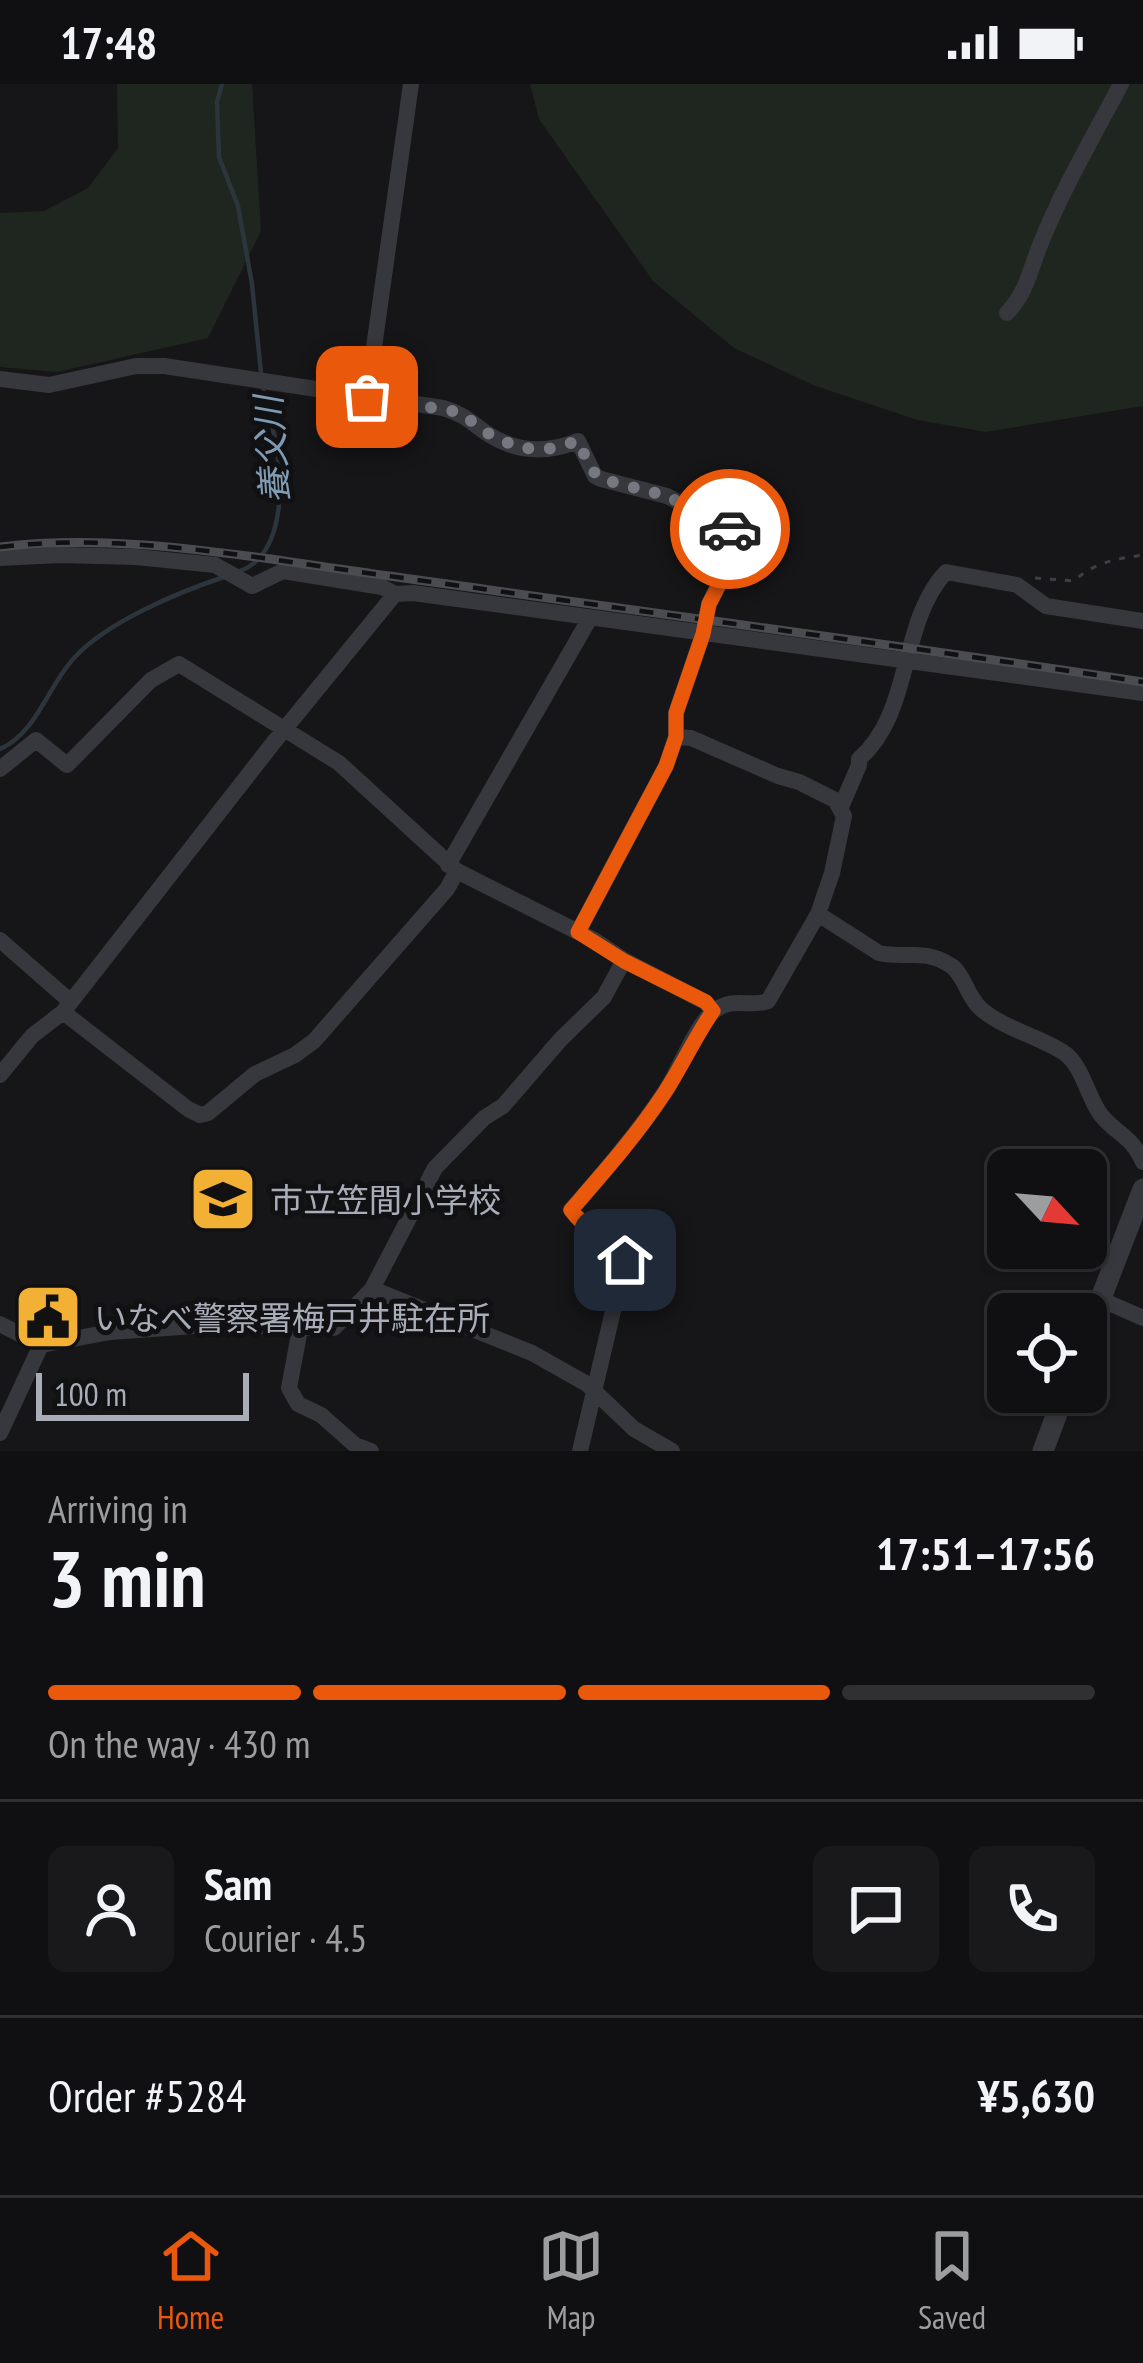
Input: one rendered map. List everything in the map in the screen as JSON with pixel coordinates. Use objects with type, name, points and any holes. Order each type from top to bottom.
[{"type":"street","points":[[367,397],[411,84]]},
{"type":"street","points":[[1007,313],[1031,277],[1038,249],[1121,84]]},
{"type":"street","points":[[0,379],[49,385],[148,365],[459,412],[492,436],[520,448],[548,449],[578,441],[601,479],[667,496],[744,536],[709,604],[676,713],[676,737],[666,766],[578,932]]},
{"type":"street","points":[[0,558],[136,557],[214,565],[252,586],[283,572],[382,587],[395,594],[1143,693]]},
{"type":"street","points":[[841,807],[859,759],[870,749],[895,702],[931,588],[946,572],[1017,585],[1046,606],[1143,621]]},
{"type":"street","points":[[0,1075],[32,1036],[67,1007],[395,594]]},
{"type":"street","points":[[0,940],[67,1007],[188,1109],[208,1114],[255,1074],[314,1041],[446,889],[453,868],[590,619]]},
{"type":"street","points":[[0,769],[36,740],[67,764],[151,680],[179,664],[339,763],[453,868],[706,1002],[713,1011]]},
{"type":"street","points":[[580,1451],[625,1260],[619,1249],[598,1237],[571,1210],[632,1140],[713,1011],[740,1001],[756,1005],[767,1001],[818,914],[844,816],[835,800],[799,782],[691,738],[676,737]]},
{"type":"street","points":[[818,914],[879,953],[916,953],[952,966],[980,1009],[1070,1057],[1098,1111],[1128,1137],[1143,1162]]},
{"type":"street","points":[[0,1324],[41,1345],[110,1332],[189,1327],[334,1328],[372,1289],[435,1168],[484,1118],[503,1106],[604,998],[624,961]]},
{"type":"street","points":[[1102,1293],[1143,1189]]},
{"type":"street","points":[[372,1289],[532,1353],[587,1384],[634,1429],[672,1451]]},
{"type":"street","points":[[1107,1302],[1143,1318]]},
{"type":"street","points":[[300,1329],[289,1388],[298,1404],[322,1415],[355,1444],[371,1451]]},
{"type":"street","points":[[0,1433],[41,1345]]},
{"type":"street","points":[[1043,1451],[1057,1413]]},
{"type":"path","points":[[1026,576],[1074,581],[1103,562],[1143,555]]},
{"type":"shaded area","points":[[117,84],[252,84],[261,231],[208,338],[57,372],[0,367],[0,213],[44,211],[88,188],[118,148]]},
{"type":"shaded area","points":[[530,84],[1143,84],[1143,406],[986,432],[917,420],[813,385],[734,348],[653,281],[539,119]]},
{"type":"waterway","name":"養父川","points":[[222,84],[217,102],[219,157],[238,206],[261,373]]},
{"type":"waterway","name":"養父川","points":[[240,571],[265,551],[277,519],[277,450],[262,384]]},
{"type":"waterway","name":"養父川","points":[[0,749],[24,731],[66,667],[90,643],[146,609],[224,577]]},
{"type":"railway","points":[[0,547],[102,543],[203,551],[1143,682]]},
{"type":"way so far","points":[[367,397],[459,412],[492,436],[520,448],[562,448],[578,441],[595,476],[667,496],[730,529]]},
{"type":"place","name":"市立笠間小学校","points":[[223,1199]]},
{"type":"place","name":"いなべ警察署梅戸井駐在所","points":[[48,1317]]},
{"type":"route","points":[[625,1260],[619,1249],[577,1220],[571,1210],[632,1140],[713,1011],[706,1002],[578,932],[666,766],[676,737],[676,713],[709,604],[744,536],[730,529]]}]
